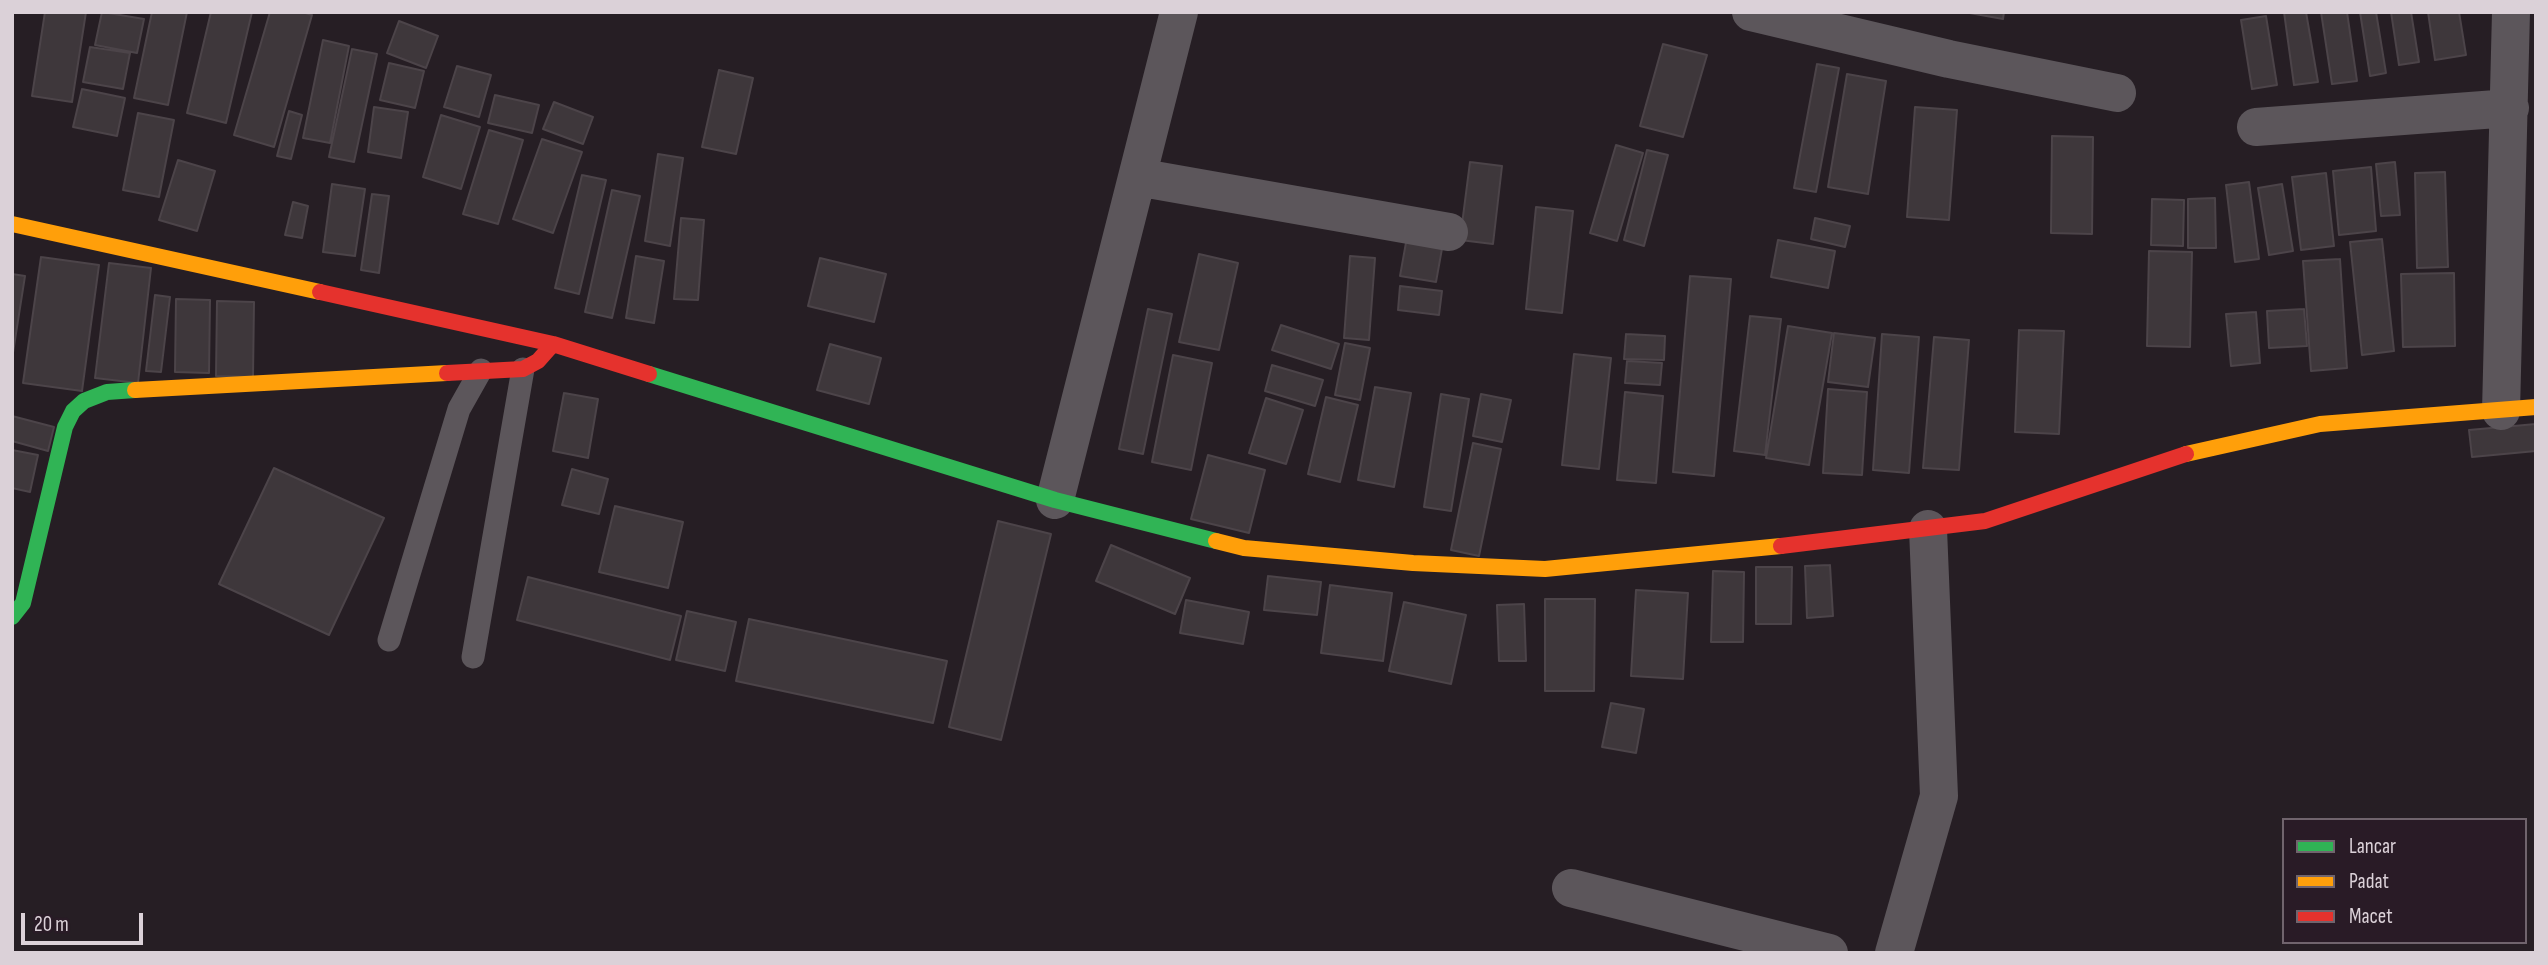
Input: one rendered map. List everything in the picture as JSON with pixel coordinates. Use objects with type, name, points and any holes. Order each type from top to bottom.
[{"type":"street","points":[[1055,500],[1179,12]]},
{"type":"street","points":[[1751,12],[1949,60],[2117,93]]},
{"type":"street","points":[[12,224],[553,344],[1055,500],[1244,548],[1413,563],[1545,569],[1752,550],[1985,521],[2195,451],[2320,424],[2519,409],[2510,108],[2520,28]]},
{"type":"street","points":[[2256,127],[2510,108]]},
{"type":"street","points":[[1137,177],[1449,232]]},
{"type":"street","points":[[12,617],[23,603],[65,427],[73,411],[84,401],[107,392],[523,369],[538,361],[553,344]]},
{"type":"street","points":[[1894,953],[1939,796],[1928,529]]},
{"type":"street","points":[[1571,888],[1829,953]]},
{"type":"lane","points":[[473,657],[523,369]]},
{"type":"lane","points":[[389,640],[459,409],[481,370]]},
{"type":"building","points":[[45,12],[86,12],[72,102],[32,96]]},
{"type":"building","points":[[102,12],[144,19],[137,53],[95,45]]},
{"type":"building","points":[[152,12],[187,12],[168,105],[134,98]]},
{"type":"building","points":[[211,12],[252,12],[226,123],[187,113]]},
{"type":"building","points":[[270,12],[302,12],[312,15],[274,147],[234,135]]},
{"type":"building","points":[[1964,12],[2004,12],[2003,19]]},
{"type":"building","points":[[2284,12],[2306,12],[2318,82],[2294,85]]},
{"type":"building","points":[[2321,12],[2347,12],[2357,81],[2332,84]]},
{"type":"building","points":[[2360,12],[2376,12],[2386,73],[2370,76]]},
{"type":"building","points":[[2391,12],[2411,12],[2419,62],[2399,65]]},
{"type":"building","points":[[2428,12],[2459,12],[2466,55],[2435,60]]},
{"type":"building","points":[[2266,16],[2277,85],[2252,89],[2241,20]]},
{"type":"building","points":[[399,21],[438,36],[426,68],[387,53]]},
{"type":"building","points":[[323,40],[349,46],[330,143],[303,138]]},
{"type":"building","points":[[1663,44],[1707,55],[1683,137],[1640,126]]},
{"type":"building","points":[[90,47],[130,53],[123,89],[83,82]]},
{"type":"building","points":[[352,49],[377,54],[354,162],[329,157]]},
{"type":"building","points":[[389,63],[424,71],[415,108],[380,100]]},
{"type":"building","points":[[1817,64],[1839,68],[1816,192],[1794,188]]},
{"type":"building","points":[[457,66],[491,75],[479,117],[444,107]]},
{"type":"building","points":[[719,70],[753,78],[736,154],[702,147]]},
{"type":"building","points":[[1847,74],[1886,81],[1868,194],[1828,187]]},
{"type":"building","points":[[82,89],[125,98],[117,136],[73,127]]},
{"type":"building","points":[[495,95],[539,105],[532,133],[488,123]]},
{"type":"building","points":[[554,102],[593,117],[583,144],[543,129]]},
{"type":"building","points":[[374,107],[408,112],[401,158],[368,152]]},
{"type":"building","points":[[1915,107],[1957,110],[1949,220],[1907,217]]},
{"type":"building","points":[[289,111],[302,115],[291,159],[277,156]]},
{"type":"building","points":[[138,113],[174,120],[159,197],[123,190]]},
{"type":"building","points":[[441,115],[480,127],[461,189],[423,177]]},
{"type":"building","points":[[489,130],[523,140],[498,224],[463,214]]},
{"type":"building","points":[[2052,136],[2093,137],[2092,234],[2051,233]]},
{"type":"building","points":[[542,139],[582,152],[553,233],[513,219]]},
{"type":"building","points":[[1616,145],[1643,153],[1617,241],[1590,233]]},
{"type":"building","points":[[1647,150],[1668,155],[1644,246],[1624,240]]},
{"type":"building","points":[[658,154],[683,158],[670,246],[645,241]]},
{"type":"building","points":[[178,160],[215,171],[197,231],[159,220]]},
{"type":"building","points":[[1470,162],[1502,166],[1493,244],[1460,240]]},
{"type":"building","points":[[2395,162],[2400,215],[2381,216],[2376,164]]},
{"type":"building","points":[[2371,167],[2376,231],[2339,235],[2333,171]]},
{"type":"building","points":[[2445,172],[2448,267],[2417,268],[2415,173]]},
{"type":"building","points":[[2326,173],[2334,246],[2301,250],[2292,177]]},
{"type":"building","points":[[582,175],[606,180],[579,294],[555,288]]},
{"type":"building","points":[[2249,182],[2259,259],[2235,262],[2226,185]]},
{"type":"building","points":[[332,184],[365,189],[355,256],[323,252]]},
{"type":"building","points":[[2282,184],[2293,251],[2269,255],[2258,188]]},
{"type":"building","points":[[612,190],[640,196],[612,318],[585,312]]},
{"type":"building","points":[[372,194],[389,196],[379,273],[361,270]]},
{"type":"building","points":[[2215,198],[2216,248],[2188,248],[2188,199]]},
{"type":"building","points":[[2152,199],[2184,200],[2183,246],[2151,245]]},
{"type":"building","points":[[293,202],[308,206],[302,238],[285,235]]},
{"type":"building","points":[[1536,207],[1573,211],[1562,313],[1526,309]]},
{"type":"building","points":[[681,218],[704,220],[698,300],[674,299]]},
{"type":"building","points":[[1815,218],[1850,226],[1845,247],[1811,239]]},
{"type":"building","points":[[1407,237],[1443,243],[1436,282],[1400,276]]},
{"type":"building","points":[[2382,239],[2394,351],[2362,355],[2350,242]]},
{"type":"building","points":[[1778,240],[1835,251],[1828,288],[1771,277]]},
{"type":"building","points":[[2149,251],[2192,252],[2190,347],[2147,346]]},
{"type":"building","points":[[1199,254],[1238,263],[1219,350],[1179,342]]},
{"type":"building","points":[[636,256],[664,261],[654,323],[626,318]]},
{"type":"building","points":[[1350,256],[1375,258],[1369,340],[1344,338]]},
{"type":"building","points":[[41,257],[99,265],[82,391],[23,383]]},
{"type":"building","points":[[820,258],[886,274],[874,322],[808,306]]},
{"type":"building","points":[[2340,259],[2347,368],[2311,371],[2303,261]]},
{"type":"building","points":[[109,263],[151,268],[138,383],[95,378]]},
{"type":"building","points":[[2454,273],[2455,346],[2403,347],[2401,274]]},
{"type":"building","points":[[12,274],[25,276],[12,359]]},
{"type":"building","points":[[1690,276],[1731,279],[1714,476],[1673,472]]},
{"type":"building","points":[[1400,286],[1442,291],[1439,315],[1398,310]]},
{"type":"building","points":[[155,295],[170,297],[161,372],[146,371]]},
{"type":"building","points":[[176,299],[210,300],[209,373],[175,372]]},
{"type":"building","points":[[217,301],[254,302],[253,377],[216,376]]},
{"type":"building","points":[[1148,309],[1172,314],[1143,454],[1119,449]]},
{"type":"building","points":[[2304,309],[2307,346],[2269,348],[2267,311]]},
{"type":"building","points":[[2256,312],[2260,363],[2231,366],[2226,314]]},
{"type":"building","points":[[1750,316],[1781,319],[1765,455],[1734,451]]},
{"type":"building","points":[[1281,325],[1339,344],[1331,369],[1272,350]]},
{"type":"building","points":[[1788,326],[1832,333],[1809,465],[1766,458]]},
{"type":"building","points":[[2019,330],[2064,331],[2059,434],[2015,432]]},
{"type":"building","points":[[1834,333],[1875,338],[1868,387],[1828,382]]},
{"type":"building","points":[[1626,334],[1665,336],[1664,360],[1624,359]]},
{"type":"building","points":[[1882,334],[1919,337],[1909,473],[1873,470]]},
{"type":"building","points":[[1934,337],[1969,340],[1959,470],[1923,468]]},
{"type":"building","points":[[1345,343],[1370,348],[1360,400],[1335,395]]},
{"type":"building","points":[[830,344],[881,358],[869,404],[817,390]]},
{"type":"building","points":[[1574,354],[1611,358],[1599,469],[1562,465]]},
{"type":"building","points":[[1173,355],[1212,363],[1191,470],[1152,462]]},
{"type":"building","points":[[1627,361],[1662,363],[1660,385],[1625,383]]},
{"type":"building","points":[[1272,365],[1323,380],[1315,406],[1265,391]]},
{"type":"building","points":[[1375,387],[1411,393],[1394,487],[1358,480]]},
{"type":"building","points":[[1828,389],[1867,392],[1862,475],[1823,473]]},
{"type":"building","points":[[1625,392],[1663,396],[1656,483],[1617,480]]},
{"type":"building","points":[[564,393],[598,399],[588,458],[553,451]]},
{"type":"building","points":[[1441,394],[1469,399],[1451,511],[1424,507]]},
{"type":"building","points":[[1481,394],[1511,400],[1502,442],[1473,436]]},
{"type":"building","points":[[1326,397],[1358,405],[1340,482],[1308,474]]},
{"type":"building","points":[[1266,398],[1303,410],[1286,464],[1249,453]]},
{"type":"building","points":[[12,416],[54,427],[48,451],[12,441]]},
{"type":"building","points":[[2536,424],[2536,451],[2472,457],[2469,430]]},
{"type":"building","points":[[1473,443],[1501,449],[1479,556],[1451,550]]},
{"type":"building","points":[[12,450],[38,455],[30,492],[12,488]]},
{"type":"building","points":[[1208,455],[1265,470],[1249,533],[1191,519]]},
{"type":"building","points":[[274,468],[384,518],[329,635],[219,584]]},
{"type":"building","points":[[572,469],[608,479],[599,514],[562,505]]},
{"type":"building","points":[[615,506],[683,522],[668,588],[599,572]]},
{"type":"building","points":[[998,521],[1051,534],[1001,740],[949,727]]},
{"type":"building","points":[[1111,545],[1190,578],[1175,614],[1096,581]]},
{"type":"building","points":[[1830,565],[1833,616],[1807,618],[1805,566]]},
{"type":"building","points":[[1756,567],[1792,567],[1791,624],[1756,624]]},
{"type":"building","points":[[1713,571],[1744,572],[1743,642],[1711,642]]},
{"type":"building","points":[[1268,576],[1321,582],[1317,615],[1264,610]]},
{"type":"building","points":[[528,577],[681,616],[670,660],[517,620]]},
{"type":"building","points":[[1330,585],[1392,593],[1383,661],[1321,653]]},
{"type":"building","points":[[1636,590],[1688,593],[1683,679],[1631,676]]},
{"type":"building","points":[[1545,599],[1595,599],[1594,691],[1545,691]]},
{"type":"building","points":[[1186,600],[1249,612],[1243,644],[1180,633]]},
{"type":"building","points":[[1404,602],[1466,615],[1451,684],[1389,671]]},
{"type":"building","points":[[1524,604],[1526,661],[1499,661],[1497,605]]},
{"type":"building","points":[[687,611],[736,622],[725,671],[676,660]]},
{"type":"building","points":[[749,619],[947,661],[933,723],[736,681]]},
{"type":"building","points":[[1611,703],[1644,709],[1636,753],[1602,747]]},
{"type":"traffic: fast","points":[[649,374],[1055,500],[1216,541]]},
{"type":"traffic: fast","points":[[12,617],[23,603],[65,427],[73,411],[84,401],[107,392],[135,390]]},
{"type":"traffic: slow","points":[[12,224],[320,292]]},
{"type":"traffic: slow","points":[[135,390],[447,373]]},
{"type":"traffic: slow","points":[[2186,454],[2320,424],[2536,407]]},
{"type":"traffic: slow","points":[[1216,541],[1244,548],[1413,563],[1545,569],[1781,546]]},
{"type":"traffic: jam","points":[[320,292],[553,344],[649,374]]},
{"type":"traffic: jam","points":[[447,373],[523,369],[538,361],[553,344]]},
{"type":"traffic: jam","points":[[1781,546],[1985,521],[2186,454]]}]
